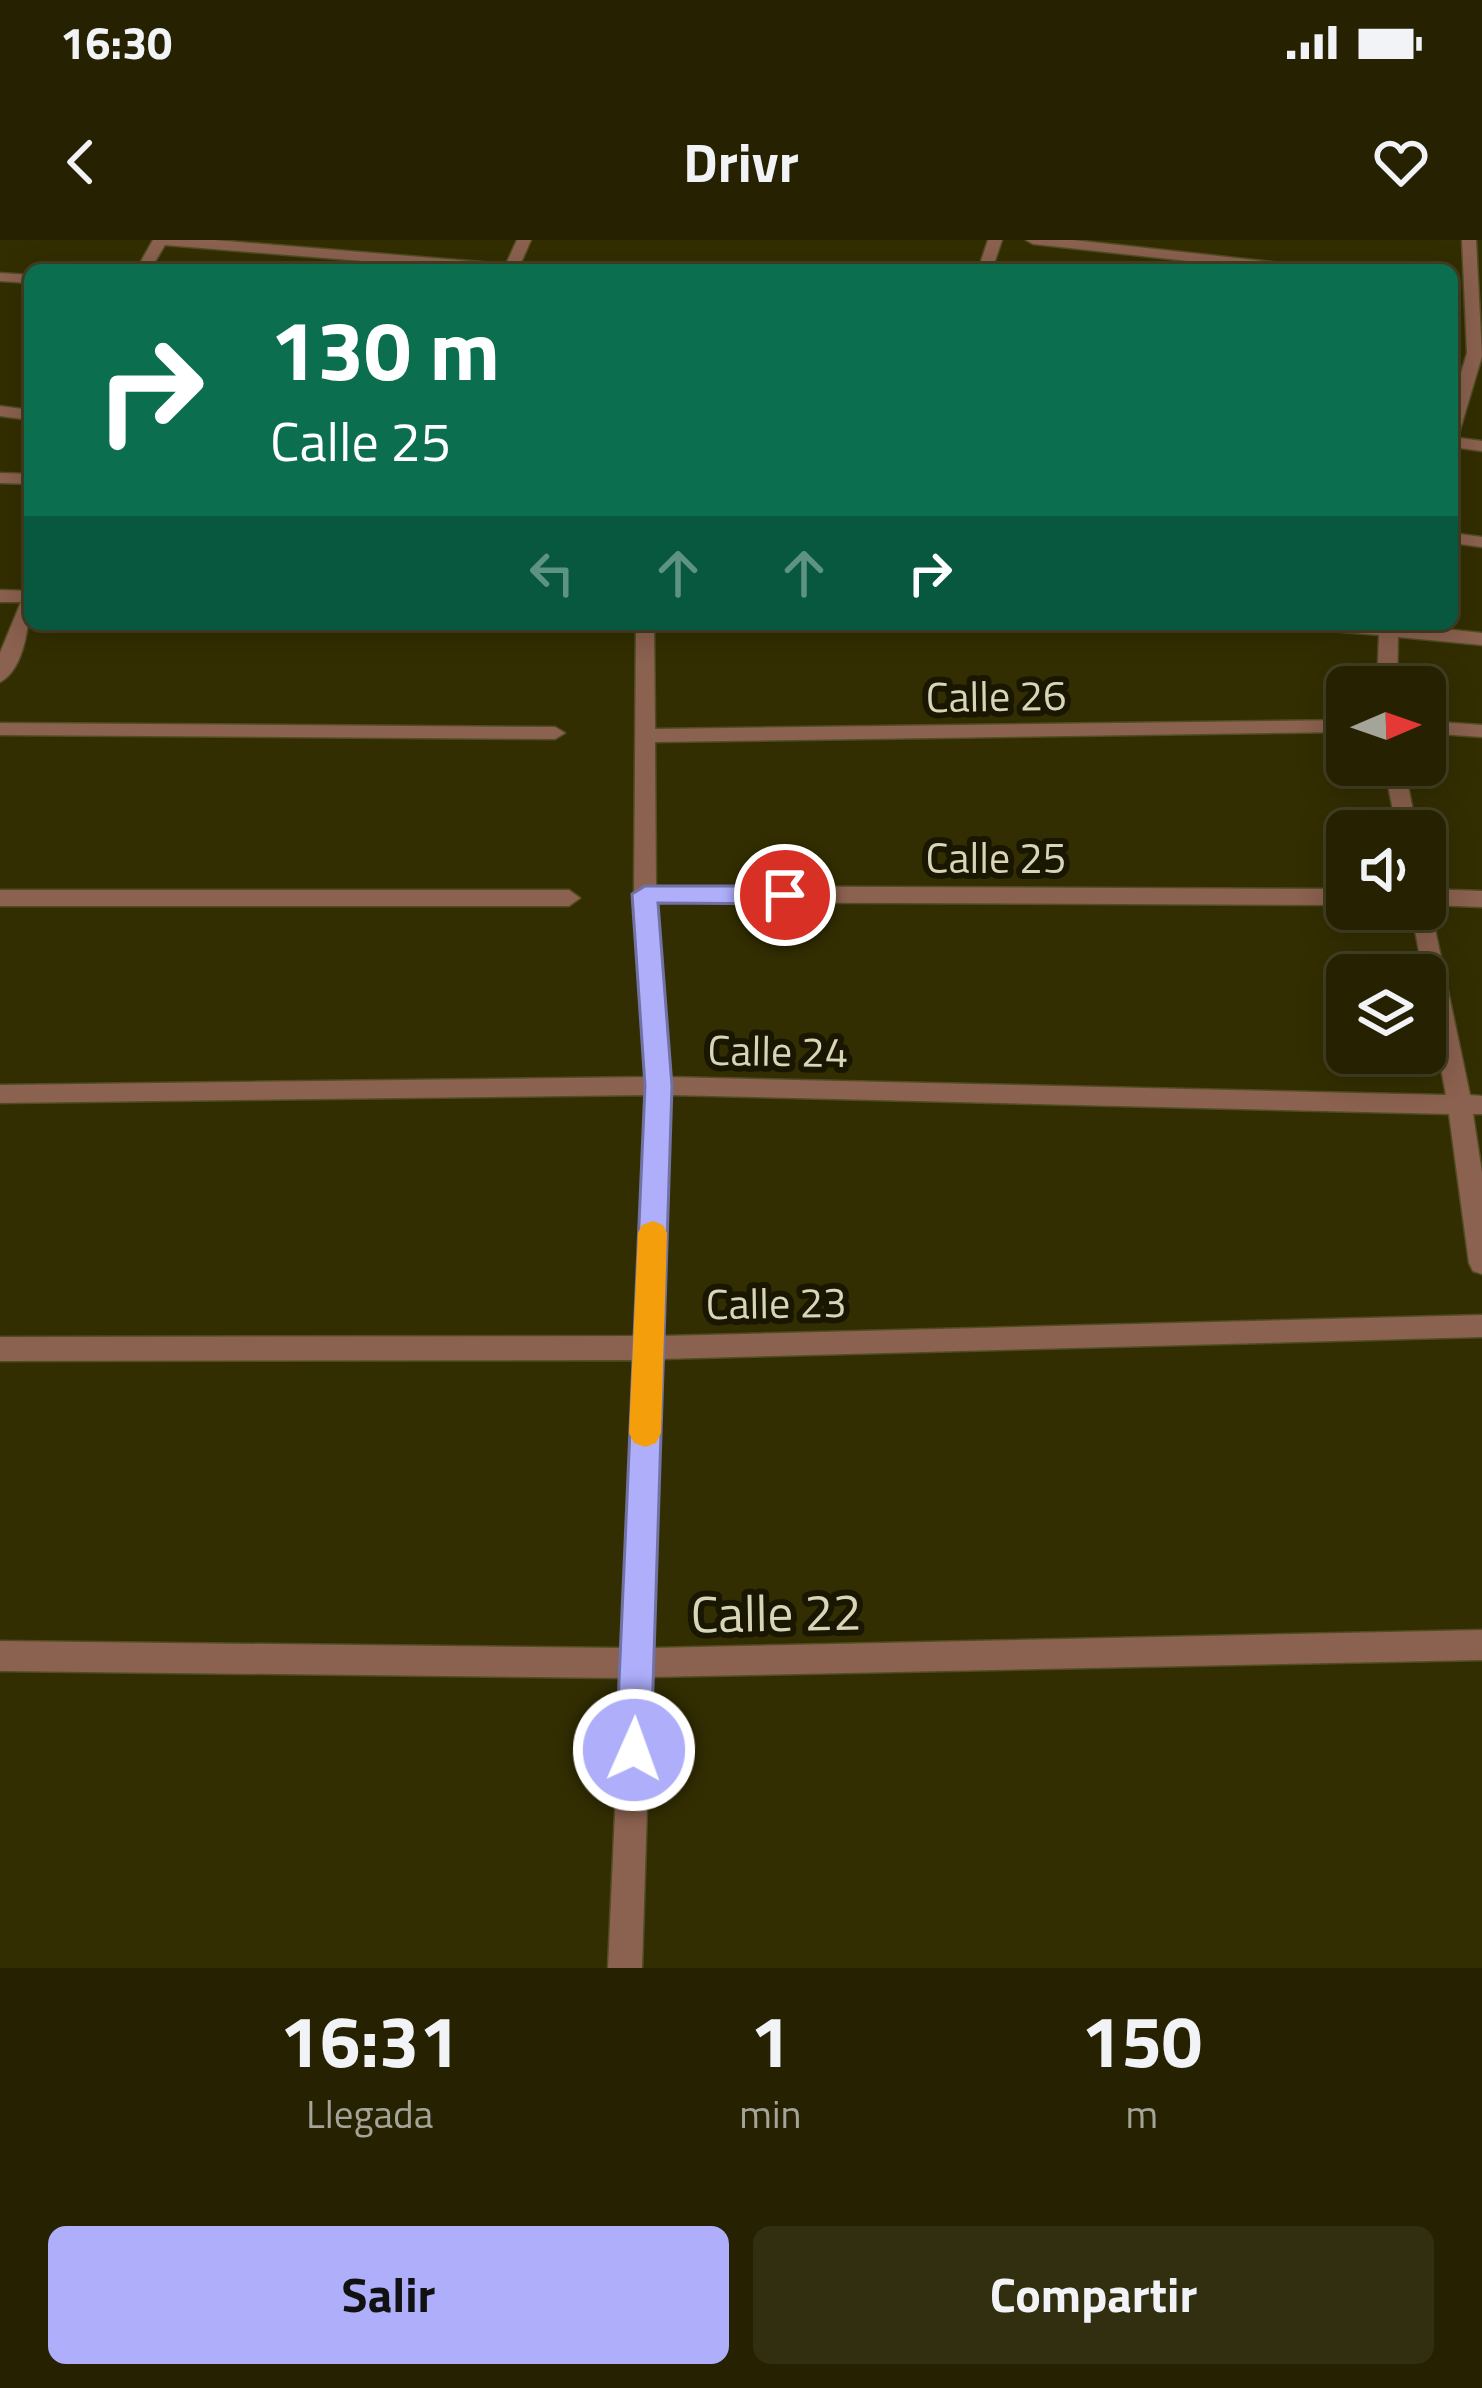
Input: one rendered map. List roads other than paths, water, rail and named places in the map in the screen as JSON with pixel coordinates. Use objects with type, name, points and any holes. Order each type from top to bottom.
[{"type":"street","points":[[161,240],[450,264]]},
{"type":"street","points":[[1033,240],[1254,264]]},
{"type":"street","points":[[1458,412],[1479,353],[1478,285],[1469,240]]},
{"type":"street","points":[[1458,371],[1471,372]]},
{"type":"street","points":[[0,676],[24,614]]},
{"type":"street","points":[[625,1968],[658,1086],[645,894],[645,630]]},
{"type":"street","points":[[1387,666],[1388,630]]},
{"type":"street","points":[[1405,630],[1482,639]]},
{"type":"street","name":"Calle 26","points":[[645,736],[1326,726]]},
{"type":"street","points":[[0,729],[555,733]]},
{"type":"street","points":[[1446,729],[1482,731]]},
{"type":"street","name":"Calle 25","points":[[645,894],[1326,897]]},
{"type":"street","points":[[0,898],[569,898]]},
{"type":"street","points":[[1446,898],[1482,899]]},
{"type":"street","points":[[1427,930],[1471,1104],[1482,1263]]},
{"type":"street","name":"Calle 24","points":[[0,1094],[658,1086],[1471,1104]]},
{"type":"street","name":"Calle 23","points":[[0,1349],[648,1348],[1482,1326]]},
{"type":"street","name":"Calle 22","points":[[0,1656],[637,1663],[1482,1646]]}]
